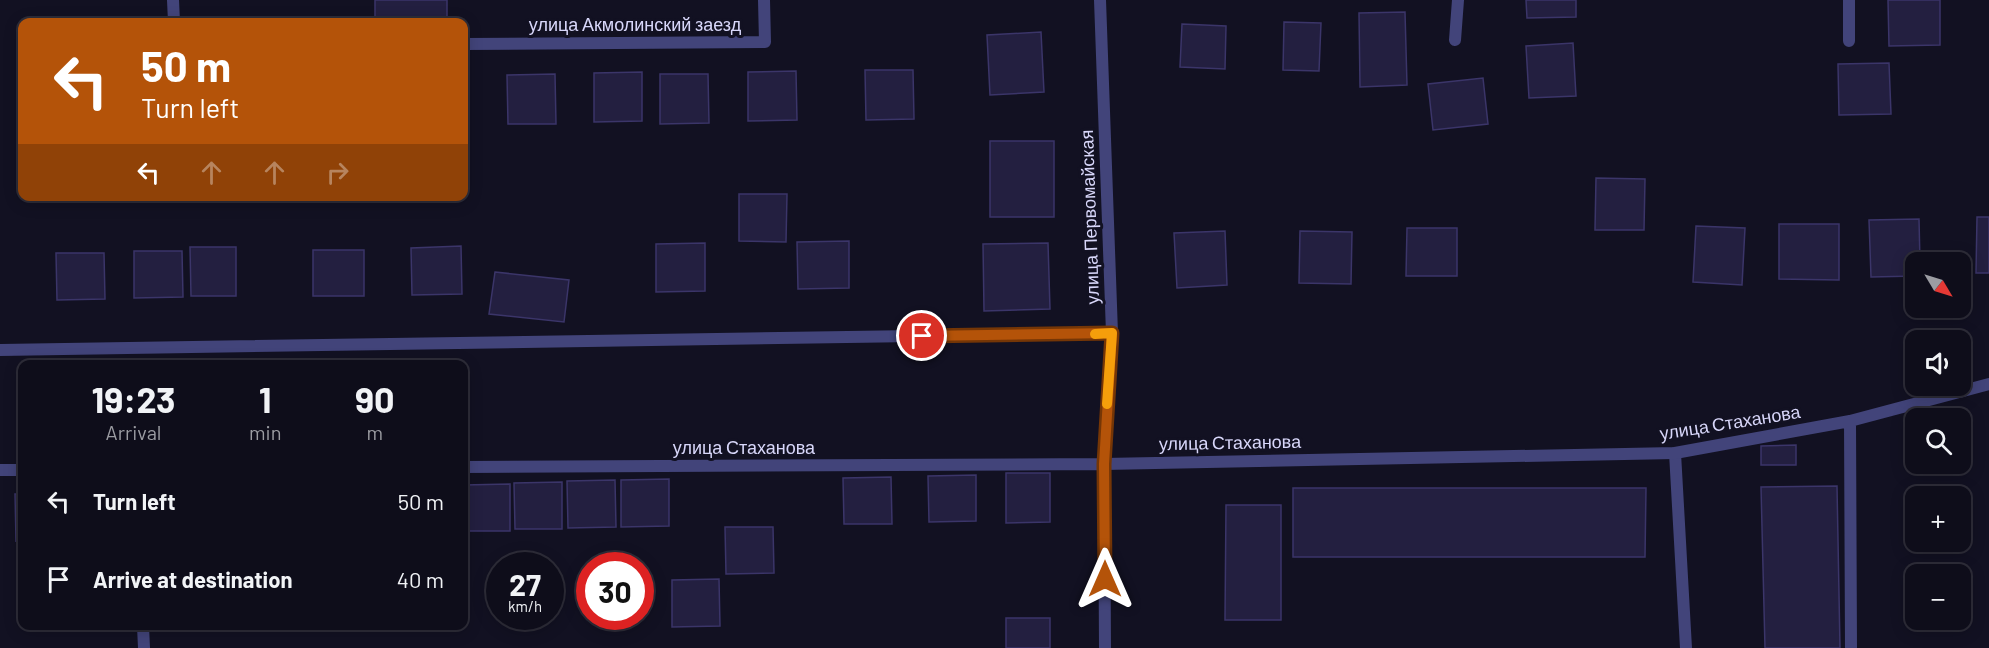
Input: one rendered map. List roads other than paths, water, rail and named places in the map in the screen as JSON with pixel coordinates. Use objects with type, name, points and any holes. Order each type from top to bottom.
[{"type":"street","points":[[173,0],[174,18]]},
{"type":"street","name":"улица Акмолинский заезд","points":[[468,44],[765,42],[764,0]]},
{"type":"street","name":"улица Первомайская","points":[[1100,0],[1112,333],[1104,464],[1105,648]]},
{"type":"street","points":[[1455,40],[1458,0]]},
{"type":"street","points":[[1849,0],[1849,41]]},
{"type":"street","points":[[0,350],[1112,333]]},
{"type":"street","name":"улица Стаханова","points":[[468,467],[1104,464],[1675,453],[1850,421],[1989,384]]},
{"type":"street","points":[[1850,421],[1851,648]]},
{"type":"street","points":[[1675,453],[1686,648]]},
{"type":"street","points":[[0,470],[18,470]]},
{"type":"street","points":[[143,630],[144,648]]}]
